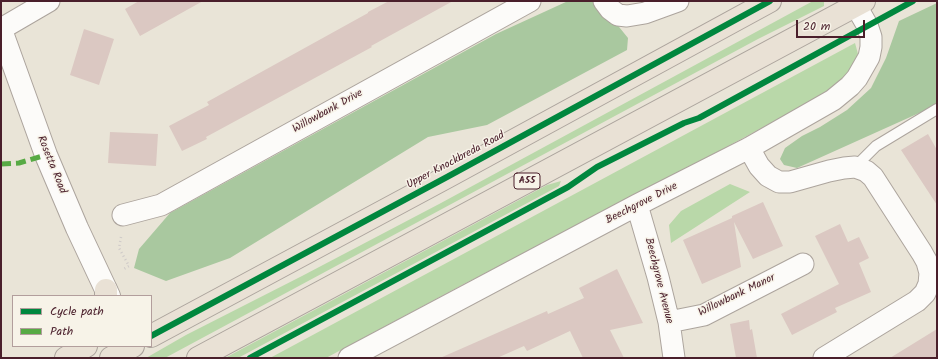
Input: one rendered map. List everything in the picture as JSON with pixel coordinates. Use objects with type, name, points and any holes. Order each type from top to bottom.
[{"type":"highway","name":"Upper Knockbreda Road","points":[[152,335],[770,1]]},
{"type":"highway","name":"A55","points":[[198,358],[856,2]]},
{"type":"highway","points":[[66,358],[84,347]]},
{"type":"highway","points":[[111,358],[131,347]]},
{"type":"street","points":[[1,30],[49,1]]},
{"type":"street","name":"Willowbank Drive","points":[[123,215],[161,205],[530,1]]},
{"type":"street","points":[[604,1],[610,9],[618,15],[627,16],[644,13],[678,1]]},
{"type":"street","name":"Beechgrove Drive","points":[[350,358],[637,205],[750,148],[833,100],[857,78],[869,57],[871,37],[856,2]]},
{"type":"street","name":"Rosetta Road","points":[[1,30],[46,155],[107,294]]},
{"type":"street","points":[[750,148],[759,166],[768,176],[779,182],[790,182],[844,168],[855,167],[866,171],[873,177],[927,262],[930,273],[929,284],[925,293],[917,300],[824,358]]},
{"type":"street","name":"Beechgrove Avenue","points":[[637,205],[669,322],[674,358]]},
{"type":"street","name":"Willowbank Manor","points":[[669,322],[704,315],[803,264]]},
{"type":"lane","points":[[855,167],[876,146],[937,109]]},
{"type":"path","points":[[119,248],[129,266]]},
{"type":"green space","points":[[568,1],[598,1],[628,38],[627,50],[487,125],[428,137],[230,258],[166,281],[134,268],[139,249],[170,213],[496,34]]},
{"type":"green space","points":[[813,1],[823,1],[824,6],[758,39],[165,358],[146,358],[186,335],[441,203]]},
{"type":"green space","points":[[937,3],[937,105],[797,168],[784,165],[780,159],[785,148],[802,136],[820,127],[847,110],[871,88],[886,58],[899,21]]},
{"type":"green space","points":[[855,43],[858,54],[851,71],[830,91],[658,184],[462,285],[326,358],[270,358]]},
{"type":"green space","points":[[561,181],[559,186],[238,358],[225,358],[547,185]]},
{"type":"green space","points":[[730,184],[750,192],[671,243],[669,225],[681,211]]},
{"type":"building","points":[[139,1],[203,1],[140,36],[125,9]]},
{"type":"building","points":[[389,1],[453,1],[371,46],[372,47],[206,137],[207,139],[182,151],[169,126],[209,105],[207,102]]},
{"type":"building","points":[[84,29],[114,39],[99,85],[70,75]]},
{"type":"building","points":[[110,132],[158,134],[156,166],[108,163]]},
{"type":"building","points":[[928,134],[937,150],[937,205],[901,150]]},
{"type":"building","points":[[763,202],[783,246],[753,259],[734,222],[741,267],[702,284],[683,240]]},
{"type":"building","points":[[840,224],[848,242],[859,237],[869,258],[859,263],[871,292],[835,308],[837,312],[792,335],[781,314],[839,284],[815,236]]},
{"type":"building","points":[[617,269],[643,323],[610,330],[624,358],[583,358],[570,331],[527,351],[524,346],[497,358],[440,358],[547,311],[548,314],[584,298],[579,288]]},
{"type":"building","points":[[749,320],[757,358],[736,358],[730,324]]},
{"type":"building","points":[[937,329],[937,358],[890,358]]},
{"type":"marked path","points":[[1,164],[19,163],[46,155]]},
{"type":"cycle path","points":[[152,335],[770,1]]},
{"type":"cycle path","points":[[250,358],[568,187],[597,167],[684,123],[699,118],[913,1]]}]
